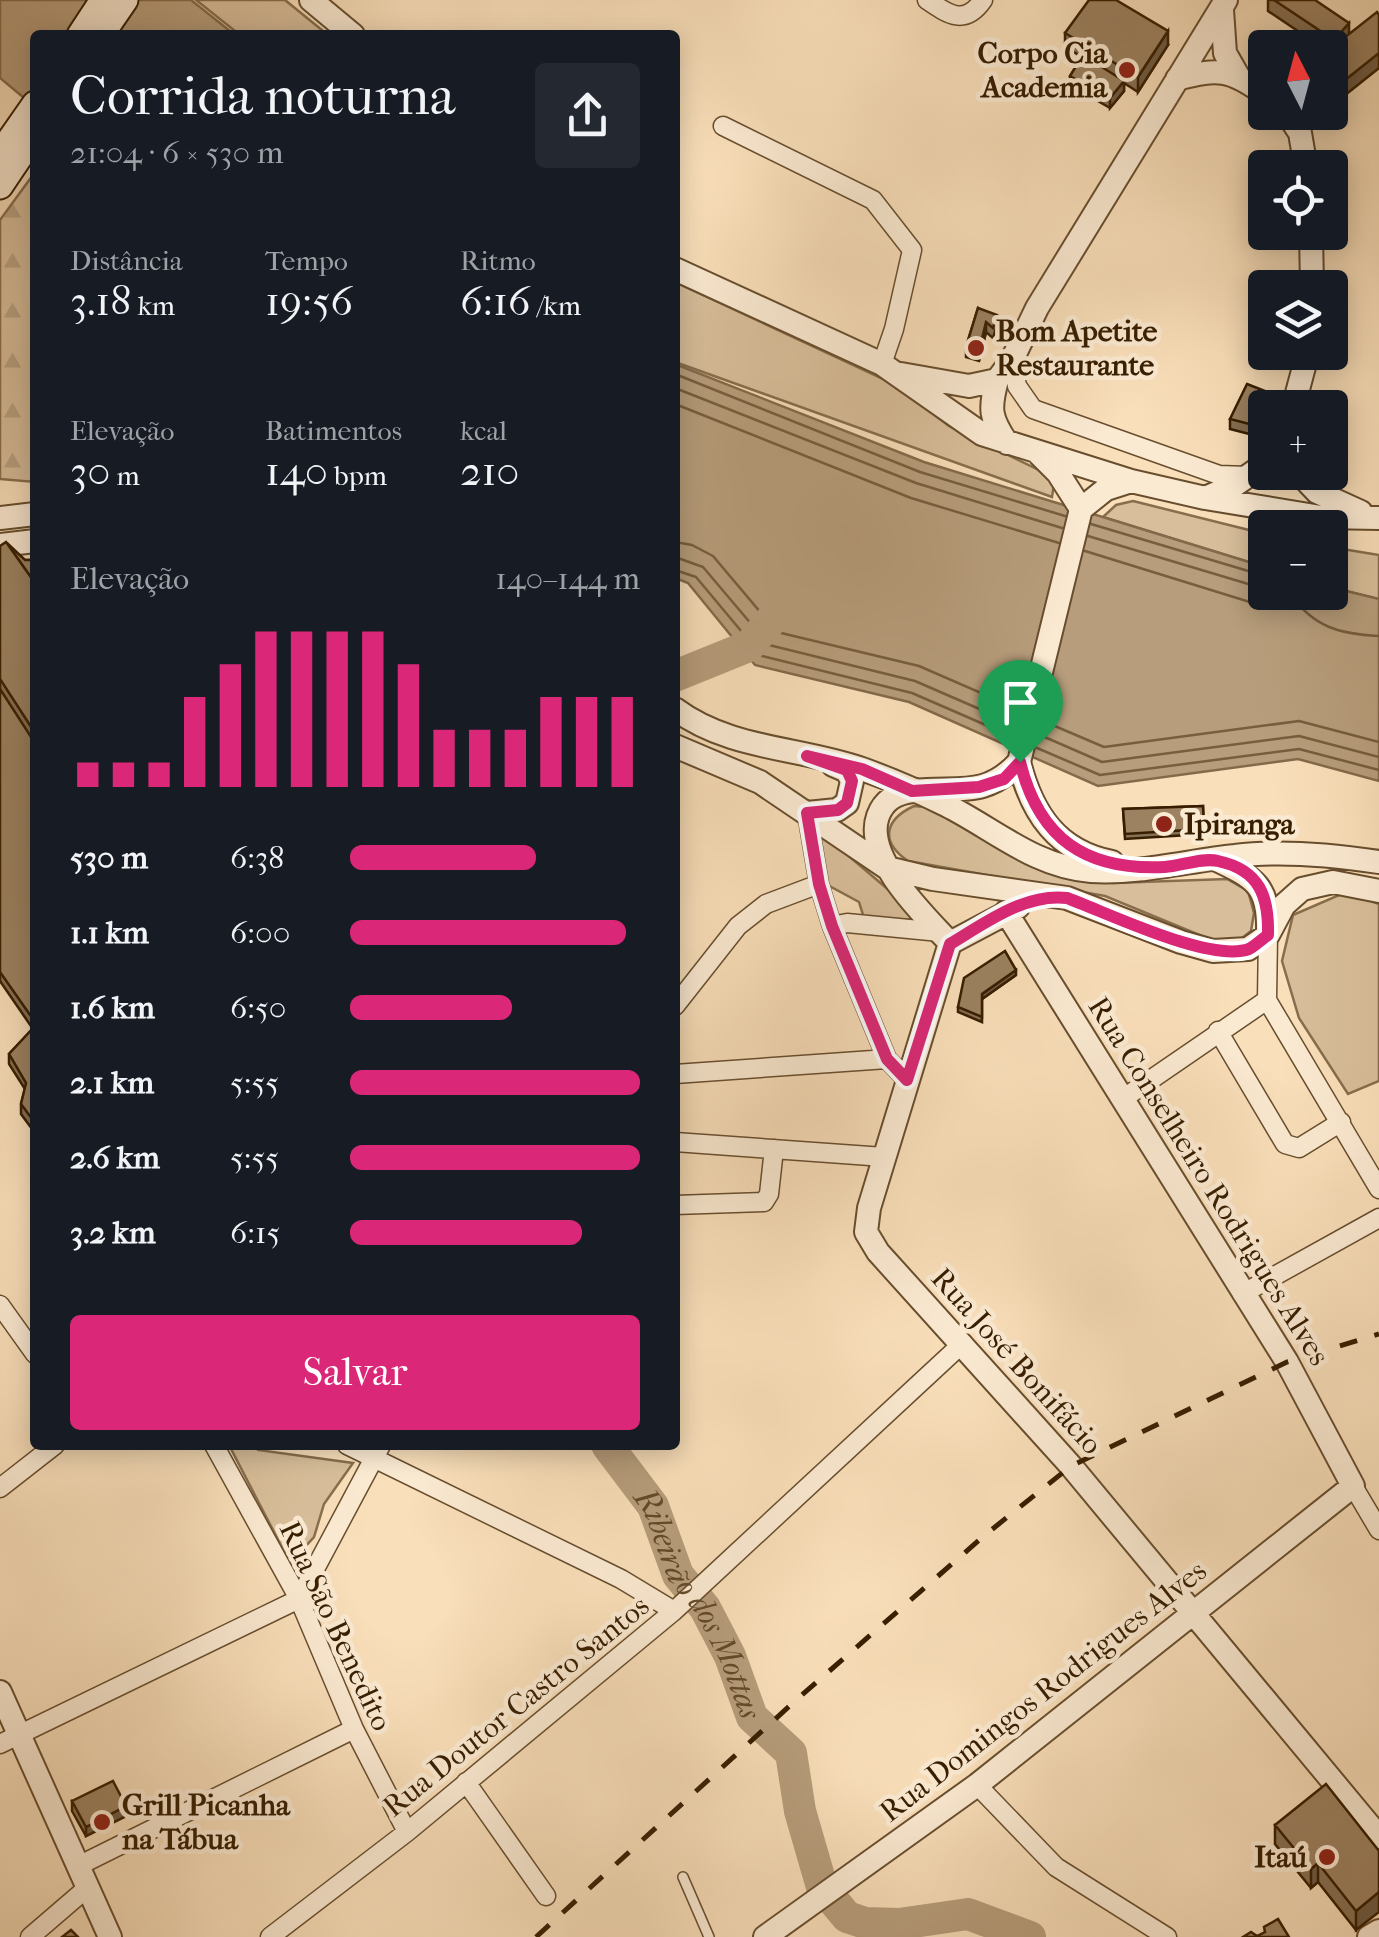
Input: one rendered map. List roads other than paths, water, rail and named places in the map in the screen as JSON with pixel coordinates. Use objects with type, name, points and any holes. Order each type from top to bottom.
[{"type":"main road","points":[[83,30],[104,0]]},
{"type":"main road","points":[[104,30],[125,0]]},
{"type":"main road","points":[[0,154],[30,111]]},
{"type":"main road","points":[[0,186],[30,141]]},
{"type":"street","points":[[311,0],[347,30]]},
{"type":"street","points":[[927,0],[952,16],[964,18],[983,0]]},
{"type":"street","points":[[1224,4],[1221,31],[1225,53],[1236,74],[1248,82]]},
{"type":"street","points":[[1007,443],[992,422],[991,400],[997,380],[1224,4]]},
{"type":"street","points":[[1177,80],[1208,72],[1236,74]]},
{"type":"street","points":[[723,126],[873,200],[912,250],[888,368]]},
{"type":"street","points":[[680,270],[888,368],[982,434],[1007,443],[1131,481],[1205,498],[1321,517],[1379,518]]},
{"type":"street","points":[[1012,360],[1017,386],[1033,409],[1219,475],[1248,471]]},
{"type":"street","points":[[888,368],[969,386],[997,380]]},
{"type":"street","points":[[1034,450],[1058,473],[1080,513]]},
{"type":"street","points":[[1205,498],[1248,474]]},
{"type":"street","points":[[945,938],[887,868],[874,839],[881,806],[894,794],[979,787],[1004,779],[1020,759],[1080,513],[1106,489],[1131,481]]},
{"type":"street","points":[[1318,490],[1327,498],[1379,518]]},
{"type":"street","points":[[0,518],[30,515]]},
{"type":"street","points":[[0,548],[30,545]]},
{"type":"street","points":[[683,715],[724,737],[862,769],[948,806],[1045,860],[1089,871],[1236,856],[1334,855],[1379,862]]},
{"type":"street","points":[[680,748],[760,782],[887,868],[933,879],[1067,898],[1213,951],[1248,949],[1268,935],[1284,905],[1302,889],[1333,882],[1379,891]]},
{"type":"street","points":[[807,756],[847,770],[852,781],[847,803],[838,810],[807,813]]},
{"type":"street","points":[[1020,759],[1026,788],[1039,816],[1058,838],[1091,858],[1141,868]]},
{"type":"street","points":[[807,813],[819,884],[832,926],[887,1059],[907,1080]]},
{"type":"street","points":[[1216,860],[1242,872],[1262,888],[1268,910],[1268,1000],[1379,1188]]},
{"type":"street","points":[[680,1000],[738,926],[766,904],[819,884]]},
{"type":"street","points":[[832,926],[847,923],[945,938],[1048,896]]},
{"type":"street","name":"Rua Conselheiro Rodrigues Alves","points":[[1006,912],[1287,1362],[1353,1486]]},
{"type":"street","name":"Rua José Bonifácio","points":[[945,938],[869,1208],[866,1232],[878,1252],[1072,1466],[1379,1838]]},
{"type":"street","points":[[1124,1098],[1268,1000]]},
{"type":"street","points":[[1218,1032],[1286,1144],[1300,1148],[1341,1122]]},
{"type":"street","points":[[680,1074],[887,1059]]},
{"type":"street","points":[[680,1142],[884,1157]]},
{"type":"street","points":[[680,1205],[764,1202],[769,1194],[774,1150]]},
{"type":"street","points":[[1242,1294],[1379,1218]]},
{"type":"street","points":[[0,1305],[30,1347]]},
{"type":"street","name":"Rua Doutor Castro Santos","points":[[270,1937],[406,1832],[679,1605],[963,1343]]},
{"type":"street","points":[[0,1488],[49,1450]]},
{"type":"street","name":"Rua São Benedito","points":[[217,1450],[299,1599],[354,1730],[406,1832]]},
{"type":"street","points":[[10,1739],[299,1599],[378,1452],[621,1579],[679,1605]]},
{"type":"street","points":[[1353,1486],[1379,1530]]},
{"type":"street","name":"Rua Domingos Rodrigues Alves","points":[[765,1937],[977,1785],[1353,1486]]},
{"type":"street","points":[[0,1692],[10,1739],[110,1937]]},
{"type":"street","points":[[30,1937],[83,1877],[354,1730]]},
{"type":"street","points":[[466,1782],[546,1896]]},
{"type":"street","points":[[977,1785],[1056,1867],[1167,1937]]},
{"type":"street","points":[[1370,1937],[1379,1931]]},
{"type":"lane","points":[[683,1877],[709,1937]]},
{"type":"water","points":[[0,0],[191,0],[229,30],[30,30],[30,103],[0,78]]},
{"type":"water","points":[[680,366],[924,462],[1248,562],[1248,610],[1348,610],[1348,591],[1379,599],[1379,781],[1298,759],[1098,786],[909,702],[755,665],[688,583],[680,580]]},
{"type":"waterway","name":"Ribeirão dos Mottas","points":[[680,674],[749,646],[772,619]]},
{"type":"waterway","name":"Ribeirão dos Mottas","points":[[611,1450],[653,1506],[678,1575],[705,1608],[730,1656],[752,1717],[791,1753],[800,1811],[822,1887],[847,1917],[865,1923],[899,1924],[968,1914],[1030,1937]]},
{"type":"railway","points":[[536,1937],[795,1701],[985,1535],[1071,1466],[1287,1362],[1379,1334]]},
{"type":"place","name":"Corpo Cia Academia","points":[[1127,70]]},
{"type":"place","name":"Bom Apetite Restaurante","points":[[976,348]]},
{"type":"place","name":"Ipiranga","points":[[1164,824]]},
{"type":"place","name":"Grill Picanha na Tábua","points":[[102,1822]]},
{"type":"place","name":"Itaú","points":[[1327,1857]]}]
